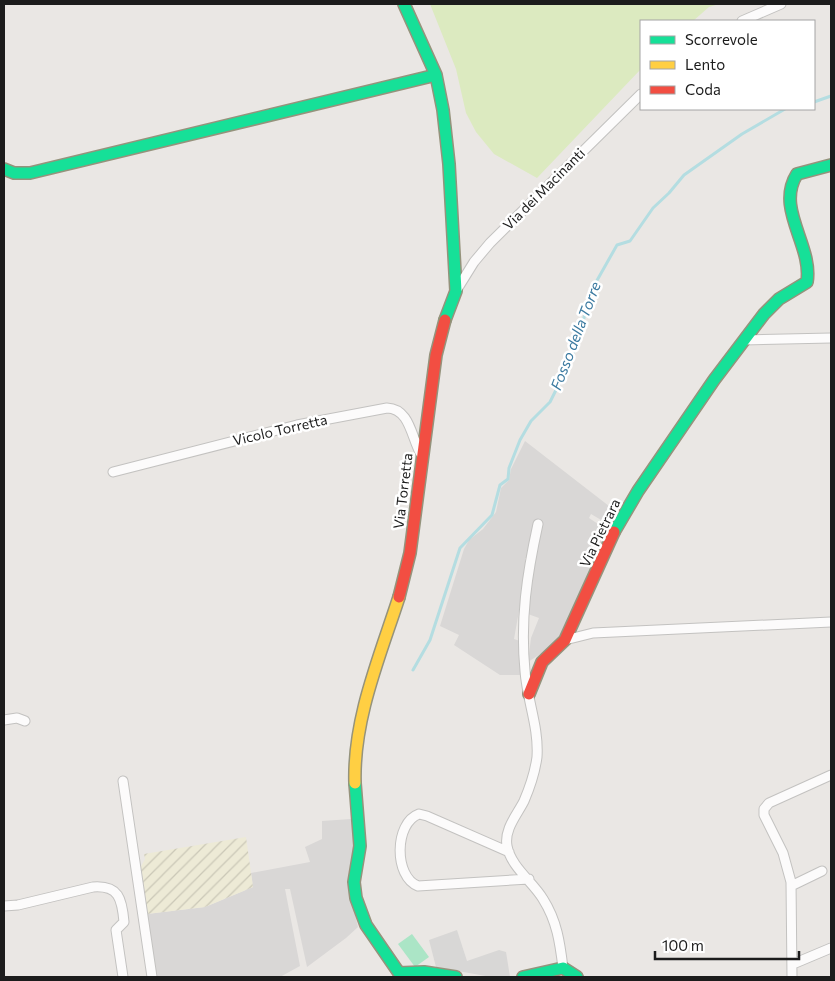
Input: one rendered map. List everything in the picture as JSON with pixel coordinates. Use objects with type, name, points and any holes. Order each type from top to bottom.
[{"type":"street","name":"Via Torretta","points":[[397,975],[366,925],[356,898],[354,882],[360,846],[355,776],[366,702],[410,553],[436,355],[444,322],[456,291],[449,164],[443,110],[436,75],[404,4]]},
{"type":"street","points":[[744,20],[780,4]]},
{"type":"street","points":[[4,169],[14,173],[30,174],[436,75]]},
{"type":"street","name":"Via dei Macinanti","points":[[456,291],[474,262],[490,243],[640,95]]},
{"type":"street","name":"Via Pietrara","points":[[529,694],[542,662],[565,640],[624,513],[706,392],[770,306],[808,279],[809,271],[796,230],[789,187],[797,174],[831,165]]},
{"type":"street","points":[[744,340],[831,338]]},
{"type":"street","name":"Vicolo Torretta","points":[[113,472],[297,424],[387,408],[398,410],[406,418],[422,456]]},
{"type":"street","points":[[538,524],[526,584],[522,622],[525,671],[536,733],[536,758],[529,788],[508,831],[507,842],[509,852],[544,900],[554,920],[563,968]]},
{"type":"street","points":[[565,640],[593,633],[831,622]]},
{"type":"street","points":[[4,720],[17,718],[25,720]]},
{"type":"street","points":[[792,977],[791,886],[786,860],[764,815],[764,809],[769,803],[831,775]]},
{"type":"street","points":[[123,781],[152,977]]},
{"type":"street","points":[[509,852],[428,816],[419,814],[406,824],[401,846],[406,876],[418,886],[529,880]]},
{"type":"street","points":[[791,886],[822,871]]},
{"type":"street","points":[[4,906],[18,905],[93,887],[106,887],[112,890],[118,895],[123,912],[124,922],[116,930],[123,977]]},
{"type":"street","points":[[793,964],[831,948]]},
{"type":"street","points":[[523,977],[563,968],[577,977]]},
{"type":"street","points":[[397,975],[424,972],[456,977]]},
{"type":"shaded area","points":[[525,441],[618,513],[613,527],[591,514],[589,518],[607,530],[606,533],[609,536],[567,629],[554,645],[528,662],[531,638],[539,618],[528,614],[530,601],[528,600],[528,558],[525,558],[525,577],[514,639],[520,641],[521,675],[500,675],[454,645],[459,635],[440,626],[464,549],[469,540],[483,529],[496,512],[501,488],[509,480],[511,469]]},
{"type":"shaded area","points":[[351,819],[355,829],[355,850],[349,870],[348,886],[358,927],[346,938],[307,967],[290,889],[285,889],[300,966],[280,977],[156,977],[147,914],[205,907],[253,887],[251,873],[310,862],[305,847],[322,839],[322,821]]},
{"type":"shaded area","points":[[246,837],[253,887],[205,907],[147,914],[140,868],[145,859],[144,854]]},
{"type":"shaded area","points":[[457,930],[467,961],[499,950],[506,952],[510,977],[491,977],[436,967],[429,940]]},
{"type":"green space","points":[[430,4],[719,4],[709,7],[694,20],[640,20],[640,70],[537,178],[494,154],[476,132],[466,113],[456,69]]},
{"type":"green space","points":[[412,934],[429,957],[415,967],[398,944]]},
{"type":"waterway","name":"Fosso della Torre","points":[[815,102],[831,96]]},
{"type":"waterway","name":"Fosso della Torre","points":[[413,670],[430,640],[460,548],[492,515],[500,485],[508,479],[509,468],[520,440],[531,421],[550,402],[570,362],[591,291],[617,245],[630,241],[653,208],[684,175],[742,134],[783,110]]},
{"type":"traffic: fast","points":[[404,4],[436,75],[443,110],[449,164],[456,291],[445,320]]},
{"type":"traffic: fast","points":[[4,169],[14,173],[30,173],[436,75]]},
{"type":"traffic: fast","points":[[614,532],[638,491],[714,380],[764,314],[779,299],[807,282],[805,254],[792,214],[791,187],[797,174],[831,165]]},
{"type":"traffic: fast","points":[[355,783],[360,846],[354,882],[356,898],[366,925],[399,973],[424,972],[456,977]]},
{"type":"traffic: fast","points":[[523,977],[563,968],[577,977]]},
{"type":"traffic: slow","points":[[355,783],[358,735],[363,712],[376,665],[399,597]]},
{"type":"traffic: jam","points":[[399,597],[410,553],[436,355],[445,320]]},
{"type":"traffic: jam","points":[[529,694],[542,662],[565,640],[614,532]]}]
